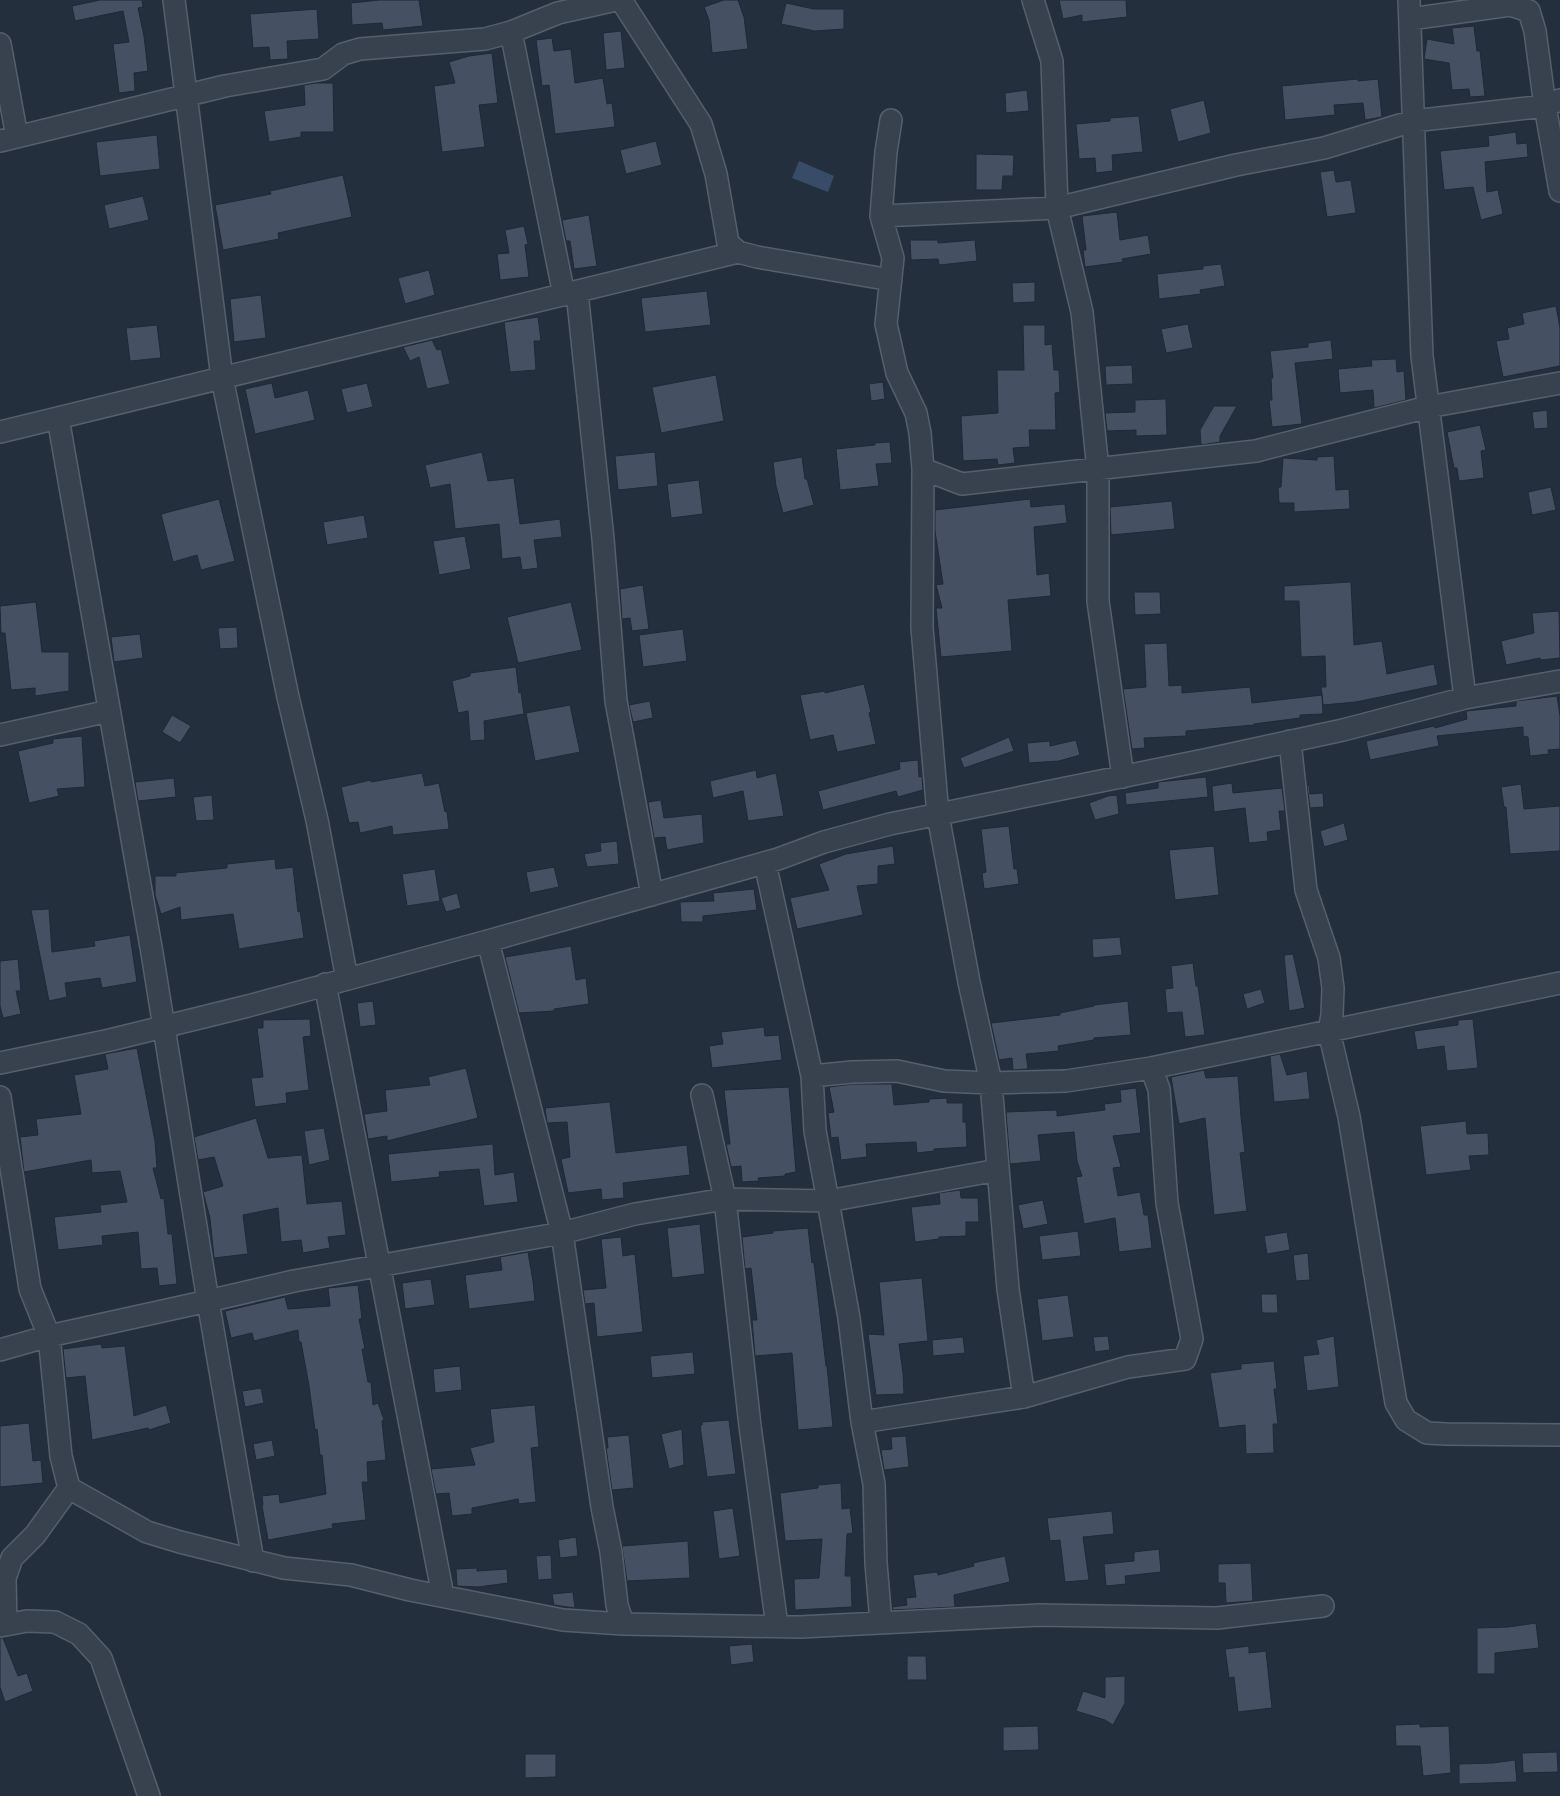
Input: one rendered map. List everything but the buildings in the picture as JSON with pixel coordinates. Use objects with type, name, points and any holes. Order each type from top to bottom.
[{"type":"street","points":[[174,0],[222,378],[288,697],[317,820],[347,979]]},
{"type":"street","points":[[0,44],[9,139],[225,86],[323,69],[343,54],[360,49],[485,39],[511,32],[558,13],[616,0]]},
{"type":"street","points":[[620,0],[701,124],[716,174],[728,244],[738,252]]},
{"type":"street","points":[[1033,0],[1052,61],[1057,208],[1082,312],[1098,470],[1098,601],[1123,776]]},
{"type":"street","points":[[1465,698],[1422,356],[1409,10],[1510,5],[1529,12],[1552,103],[1560,191]]},
{"type":"street","points":[[511,32],[571,293],[603,539],[616,701],[652,895]]},
{"type":"street","points":[[881,216],[1057,208],[1236,165],[1324,148],[1414,122],[1552,103]]},
{"type":"street","points":[[891,120],[886,152],[881,216],[893,258],[886,324],[897,373],[916,413],[920,433],[923,469],[922,628],[938,815],[969,982],[991,1083],[1008,1289],[1024,1397]]},
{"type":"street","points":[[0,432],[738,252],[891,280]]},
{"type":"street","points":[[923,469],[962,484],[1256,451],[1428,407],[1560,383]]},
{"type":"street","points":[[58,418],[254,1561]]},
{"type":"street","points":[[0,1063],[110,1040],[347,979],[765,863],[824,842],[890,824],[1343,730],[1465,698],[1560,681]]},
{"type":"street","points":[[0,735],[109,711]]},
{"type":"street","points":[[1290,741],[1306,890],[1329,958],[1333,988],[1332,1015],[1329,1031],[1349,1117],[1396,1403],[1406,1420],[1426,1432],[1446,1434],[1560,1435]]},
{"type":"street","points":[[765,863],[812,1076],[815,1131],[849,1318],[862,1422],[874,1484],[876,1563],[881,1623]]},
{"type":"street","points":[[488,941],[562,1233],[602,1507],[612,1552],[617,1605],[623,1624]]},
{"type":"street","points":[[812,1076],[852,1072],[897,1071],[944,1081],[991,1083],[1066,1082],[1151,1068],[1560,983]]},
{"type":"street","points":[[325,984],[443,1596]]},
{"type":"street","points":[[862,1422],[1024,1397],[1128,1367],[1185,1359],[1192,1339],[1167,1203],[1159,1089],[1151,1068]]},
{"type":"street","points":[[702,1095],[725,1199],[750,1426],[777,1626]]},
{"type":"street","points":[[0,1097],[30,1289],[49,1336],[62,1456],[69,1488],[35,1535],[12,1558],[5,1578],[3,1625],[27,1620],[55,1622],[79,1634],[101,1658],[149,1796]]},
{"type":"street","points":[[0,1350],[49,1336],[294,1281],[562,1233],[635,1214],[725,1199],[828,1201],[998,1170]]},
{"type":"street","points":[[69,1488],[147,1532],[180,1542],[284,1568],[351,1575],[563,1620],[623,1624],[800,1627],[1039,1615],[1217,1618],[1323,1606]]},
{"type":"water","points":[[799,161],[834,176],[828,192],[792,178]]}]
